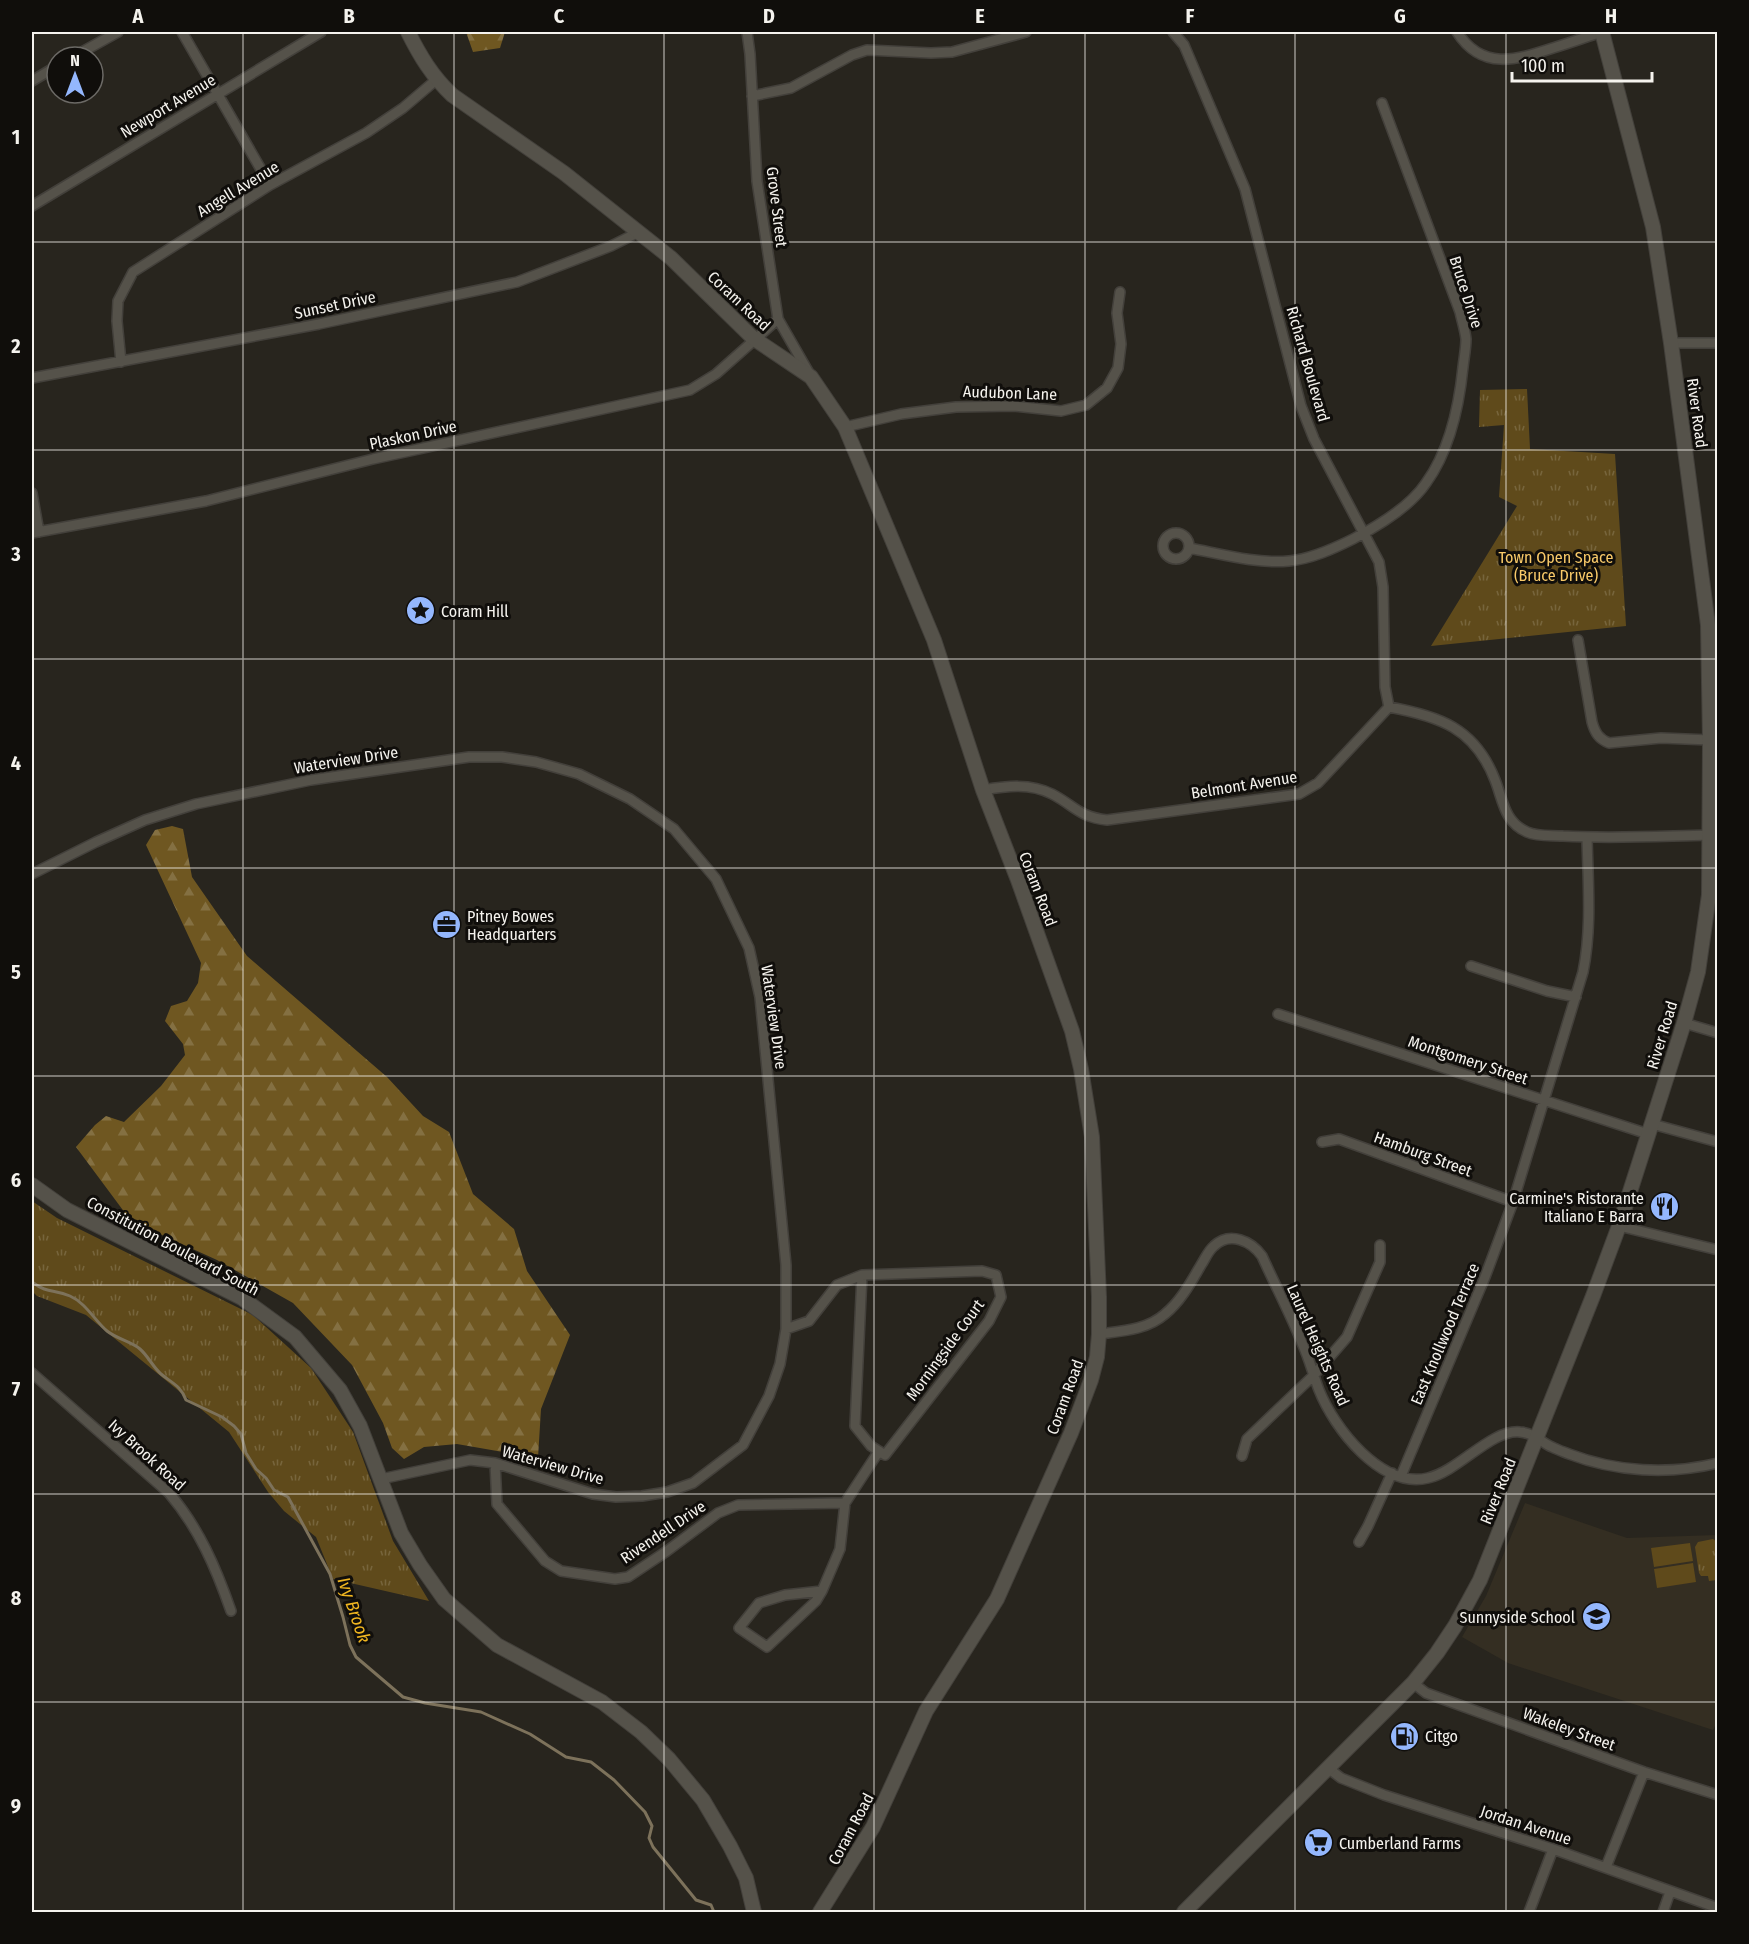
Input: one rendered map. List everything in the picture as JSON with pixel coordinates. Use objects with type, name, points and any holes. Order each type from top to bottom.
[{"type":"main road","name":"Coram Road","points":[[408,32],[436,80],[452,95],[564,173],[671,258],[753,338],[811,377],[845,427],[934,640],[983,790],[1072,1031],[1081,1069],[1092,1137],[1099,1334],[1097,1357],[1091,1380],[1071,1433],[997,1599],[926,1711],[873,1827],[820,1912]]},
{"type":"main road","name":"River Road","points":[[1184,1912],[1413,1683],[1437,1653],[1467,1606],[1496,1540],[1619,1226],[1698,972],[1708,895],[1713,633],[1653,226],[1602,32]]},
{"type":"main road","name":"Constitution Boulevard South","points":[[32,1185],[67,1209],[242,1298],[295,1337],[340,1390],[360,1426],[401,1533],[444,1599],[497,1646],[602,1702],[641,1732],[669,1760],[703,1800],[730,1846],[746,1878],[754,1912]]},
{"type":"street","points":[[94,45],[117,32]]},
{"type":"street","points":[[182,32],[270,185]]},
{"type":"street","name":"Newport Avenue","points":[[32,206],[321,32]]},
{"type":"street","name":"Grove Street","points":[[747,32],[757,181],[778,319],[811,377]]},
{"type":"street","points":[[752,96],[791,88],[852,55],[867,50],[952,52],[1026,32]]},
{"type":"street","name":"Richard Boulevard","points":[[1173,32],[1184,45],[1245,189],[1301,406],[1314,439],[1379,562],[1383,587],[1385,687],[1389,707]]},
{"type":"street","points":[[1457,32],[1470,48],[1485,56],[1511,60],[1522,59],[1602,32]]},
{"type":"street","points":[[32,81],[45,73]]},
{"type":"street","name":"Angell Avenue","points":[[121,362],[117,321],[118,301],[134,272],[270,185],[366,134],[403,108],[436,80]]},
{"type":"street","name":"Bruce Drive","points":[[1189,548],[1262,561],[1288,561],[1310,557],[1336,548],[1363,534],[1404,506],[1425,485],[1440,460],[1454,423],[1466,340],[1460,312],[1382,103]]},
{"type":"street","name":"Sunset Drive","points":[[32,378],[319,324],[517,282],[611,246],[637,233]]},
{"type":"street","name":"Audubon Lane","points":[[845,427],[901,414],[956,406],[1014,406],[1061,411],[1086,405],[1107,388],[1118,368],[1120,292]]},
{"type":"street","name":"Plaskon Drive","points":[[35,533],[206,501],[373,459],[690,390],[716,374],[753,338],[778,319]]},
{"type":"street","points":[[1671,342],[1718,342]]},
{"type":"street","points":[[32,493],[35,533]]},
{"type":"street","points":[[1578,640],[1592,722],[1601,740],[1609,743],[1661,738],[1710,740]]},
{"type":"street","points":[[1389,707],[1422,713],[1450,724],[1464,734],[1478,748],[1490,767],[1506,813],[1517,826],[1528,832],[1539,835],[1587,837],[1709,835]]},
{"type":"street","name":"Belmont Avenue","points":[[983,790],[1016,786],[1031,788],[1053,795],[1085,815],[1107,820],[1299,794],[1318,783],[1389,707]]},
{"type":"street","name":"Waterview Drive","points":[[32,874],[145,820],[196,804],[311,780],[469,757],[502,757],[536,762],[579,774],[630,799],[674,829],[716,879],[748,948],[760,997],[786,1265],[786,1329],[780,1364],[769,1396],[744,1445],[693,1483],[667,1492],[642,1496],[616,1497],[593,1494],[495,1463],[470,1460],[381,1479]]},
{"type":"street","name":"East Knollwood Terrace","points":[[1359,1542],[1397,1475],[1485,1277],[1513,1202],[1583,972],[1589,936],[1587,837]]},
{"type":"street","points":[[1471,966],[1546,991],[1575,997]]},
{"type":"street","name":"Montgomery Street","points":[[1278,1014],[1545,1101],[1650,1129],[1718,1142]]},
{"type":"street","points":[[1684,1023],[1718,1033]]},
{"type":"street","name":"Hamburg Street","points":[[1322,1142],[1339,1139],[1513,1202]]},
{"type":"street","points":[[1619,1226],[1718,1250]]},
{"type":"street","name":"Laurel Heights Road","points":[[1099,1334],[1132,1329],[1156,1321],[1175,1305],[1216,1244],[1226,1239],[1243,1240],[1253,1245],[1262,1256],[1302,1343],[1319,1392],[1344,1432],[1357,1448],[1380,1469],[1419,1480],[1451,1469],[1490,1442],[1512,1432],[1530,1433],[1537,1437]]},
{"type":"street","points":[[1242,1456],[1247,1439],[1314,1375],[1347,1337],[1380,1262],[1380,1245]]},
{"type":"street","name":"Morningside Court","points":[[786,1329],[809,1321],[837,1285],[862,1275],[982,1271],[996,1275],[1001,1297],[989,1321],[885,1455],[879,1452],[845,1503]]},
{"type":"street","points":[[862,1275],[855,1426],[871,1446],[879,1452]]},
{"type":"street","name":"Ivy Brook Road","points":[[32,1373],[175,1501],[199,1536],[217,1571],[231,1611]]},
{"type":"street","points":[[1537,1437],[1552,1447],[1574,1456],[1616,1467],[1667,1470],[1718,1463]]},
{"type":"street","name":"Rivendell Drive","points":[[495,1463],[496,1504],[545,1561],[561,1571],[615,1579],[628,1577],[718,1513],[738,1505],[845,1503]]},
{"type":"street","points":[[822,1591],[785,1595],[759,1603],[739,1628],[767,1647],[816,1601],[822,1591],[840,1549],[845,1503]]},
{"type":"street","name":"Wakeley Street","points":[[1413,1683],[1426,1692],[1644,1772],[1718,1795]]},
{"type":"street","name":"Jordan Avenue","points":[[1328,1768],[1341,1778],[1384,1795],[1553,1849],[1718,1908]]},
{"type":"street","points":[[1606,1867],[1644,1772]]},
{"type":"street","points":[[1529,1912],[1553,1849]]},
{"type":"street","points":[[1663,1912],[1670,1892]]},
{"type":"shaded area","name":"Sunnyside School","points":[[1525,1503],[1627,1538],[1717,1535],[1718,1720],[1713,1730],[1508,1663],[1462,1637],[1486,1596]]},
{"type":"green space","points":[[466,32],[505,32],[500,48],[473,52]]},
{"type":"green space","name":"Town Open Space (Bruce Drive)","points":[[1527,389],[1530,449],[1615,454],[1626,626],[1431,646],[1517,506],[1499,497],[1504,425],[1479,427],[1480,390]]},
{"type":"green space","points":[[172,826],[183,829],[192,877],[247,956],[387,1077],[423,1116],[449,1132],[473,1194],[514,1229],[527,1271],[570,1335],[541,1409],[538,1458],[457,1444],[424,1447],[404,1459],[392,1448],[383,1423],[352,1365],[293,1303],[217,1260],[131,1221],[76,1147],[106,1116],[124,1122],[161,1086],[185,1055],[183,1044],[165,1021],[171,1006],[187,1001],[198,983],[201,963],[146,845],[155,830]]},
{"type":"green space","points":[[32,1201],[57,1218],[253,1315],[311,1368],[353,1432],[393,1541],[429,1601],[333,1579],[316,1537],[284,1511],[268,1492],[229,1432],[86,1315],[37,1296],[32,1291]]},
{"type":"green space","points":[[1713,1539],[1717,1542],[1717,1580],[1709,1581],[1708,1576],[1701,1576],[1699,1573],[1695,1547],[1698,1542]]},
{"type":"green space","points":[[1690,1543],[1693,1561],[1654,1567],[1651,1548]]},
{"type":"green space","points":[[1693,1563],[1696,1582],[1657,1588],[1654,1569]]},
{"type":"waterway","name":"Ivy Brook","points":[[32,1282],[47,1290],[76,1299],[107,1331],[140,1349],[158,1371],[179,1388],[186,1400],[222,1417],[241,1434],[246,1453],[256,1469],[274,1490],[288,1497],[330,1574],[350,1645],[356,1657],[403,1697],[481,1712],[530,1734],[566,1757],[591,1762],[614,1780],[645,1812],[652,1826],[649,1838],[653,1847],[696,1900],[711,1905],[714,1912]]},
{"type":"place","name":"Coram Hill","points":[[420,611]]},
{"type":"place","name":"Pitney Bowes Headquarters","points":[[446,925]]},
{"type":"place","name":"Carmine's Ristorante Italiano E Barra","points":[[1665,1207]]},
{"type":"place","name":"Sunnyside School","points":[[1596,1617]]},
{"type":"place","name":"Citgo","points":[[1404,1736]]},
{"type":"place","name":"Cumberland Farms","points":[[1318,1843]]}]
